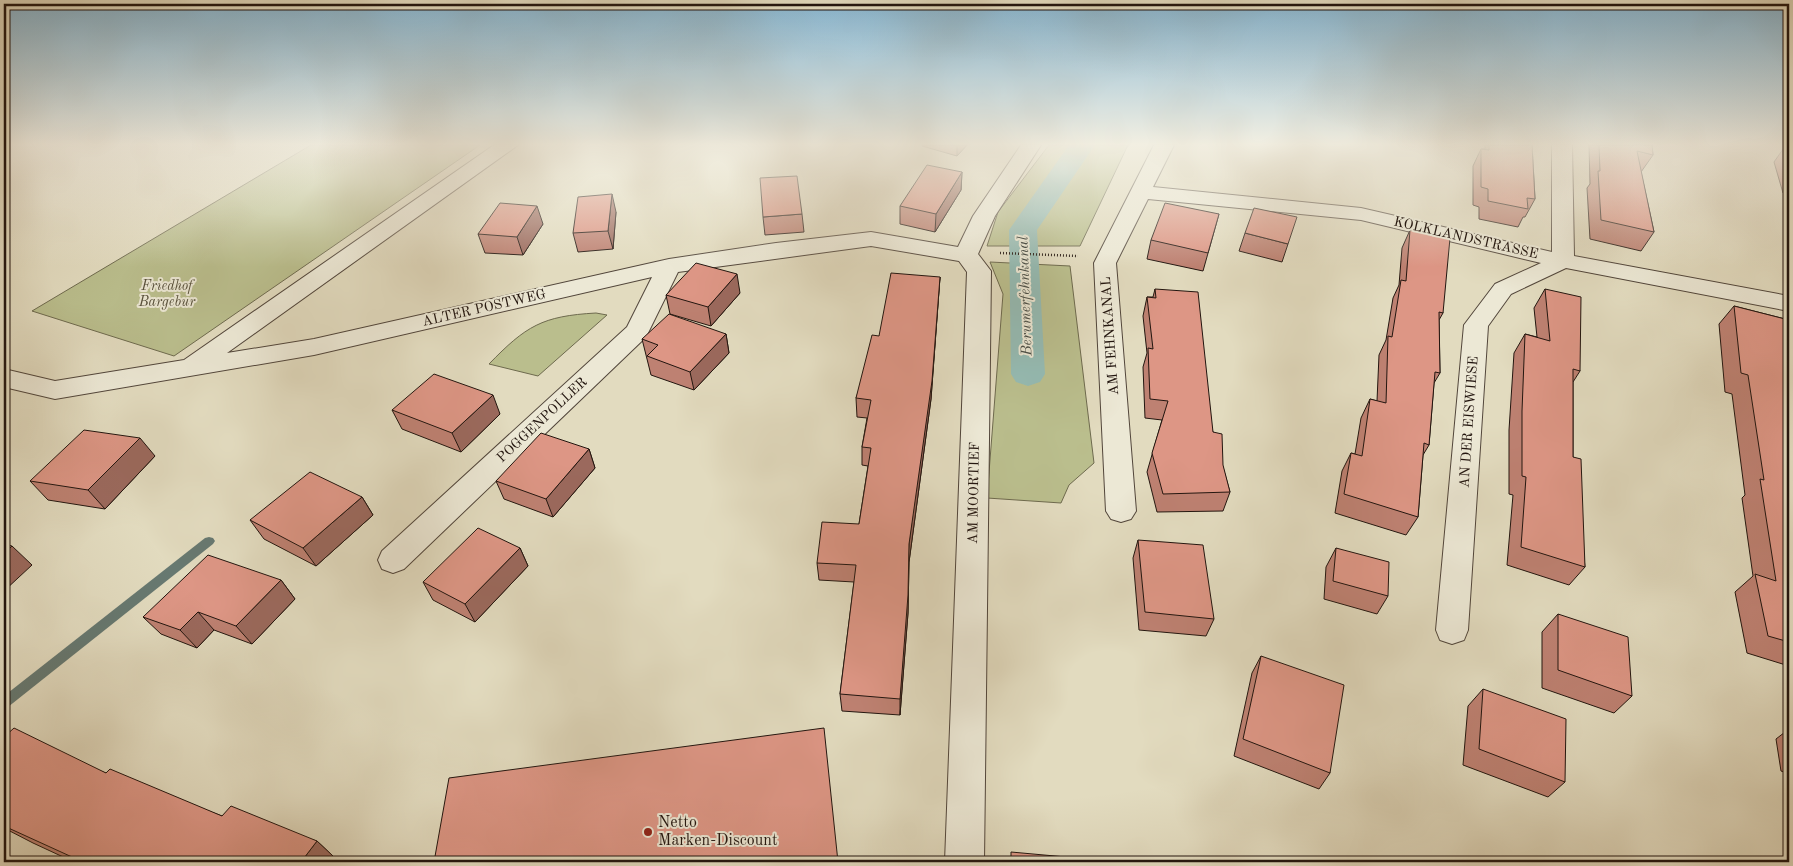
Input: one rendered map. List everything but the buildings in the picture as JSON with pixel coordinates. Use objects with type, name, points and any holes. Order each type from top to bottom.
[{"type":"street","points":[[188,368],[451,185]]},
{"type":"street","points":[[966,256],[984,216],[1005,185]]},
{"type":"street","name":"AM FEHNKANAL","points":[[1121,511],[1105,263],[1143,185]]},
{"type":"street","points":[[1562,185],[1563,261]]},
{"type":"street","name":"KOLKLANDSTRASSE","points":[[1140,192],[1361,214],[1563,261],[1789,304]]},
{"type":"street","name":"ALTER POSTWEG","points":[[4,378],[56,390],[314,347],[669,266],[871,239],[966,256]]},
{"type":"street","name":"AM MOORTIEF","points":[[965,862],[979,271],[966,256]]},
{"type":"street","name":"AN DER EISWIESE","points":[[1452,630],[1476,325],[1503,289],[1563,261]]},
{"type":"street","name":"POGGENPOLLER","points":[[393,560],[637,331],[669,266]]},
{"type":"path","points":[[998,253],[1071,254]]},
{"type":"green space","name":"Friedhof Bargebur","points":[[243,185],[421,185],[174,356],[32,311]]},
{"type":"green space","points":[[1018,185],[1109,185],[1080,246],[987,246],[998,212]]},
{"type":"green space","points":[[990,262],[1070,266],[1094,463],[1069,485],[1061,503],[987,498],[1003,294]]},
{"type":"green space","points":[[596,313],[607,315],[538,376],[489,364],[514,340],[536,325],[548,320],[577,314]]},
{"type":"waterway","name":"Berumerfehnkanal","points":[[1028,374],[1023,230],[1054,185]]},
{"type":"waterway","points":[[4,703],[209,541]]},
{"type":"place","name":"Netto Marken-Discount","points":[[648,832]]}]
